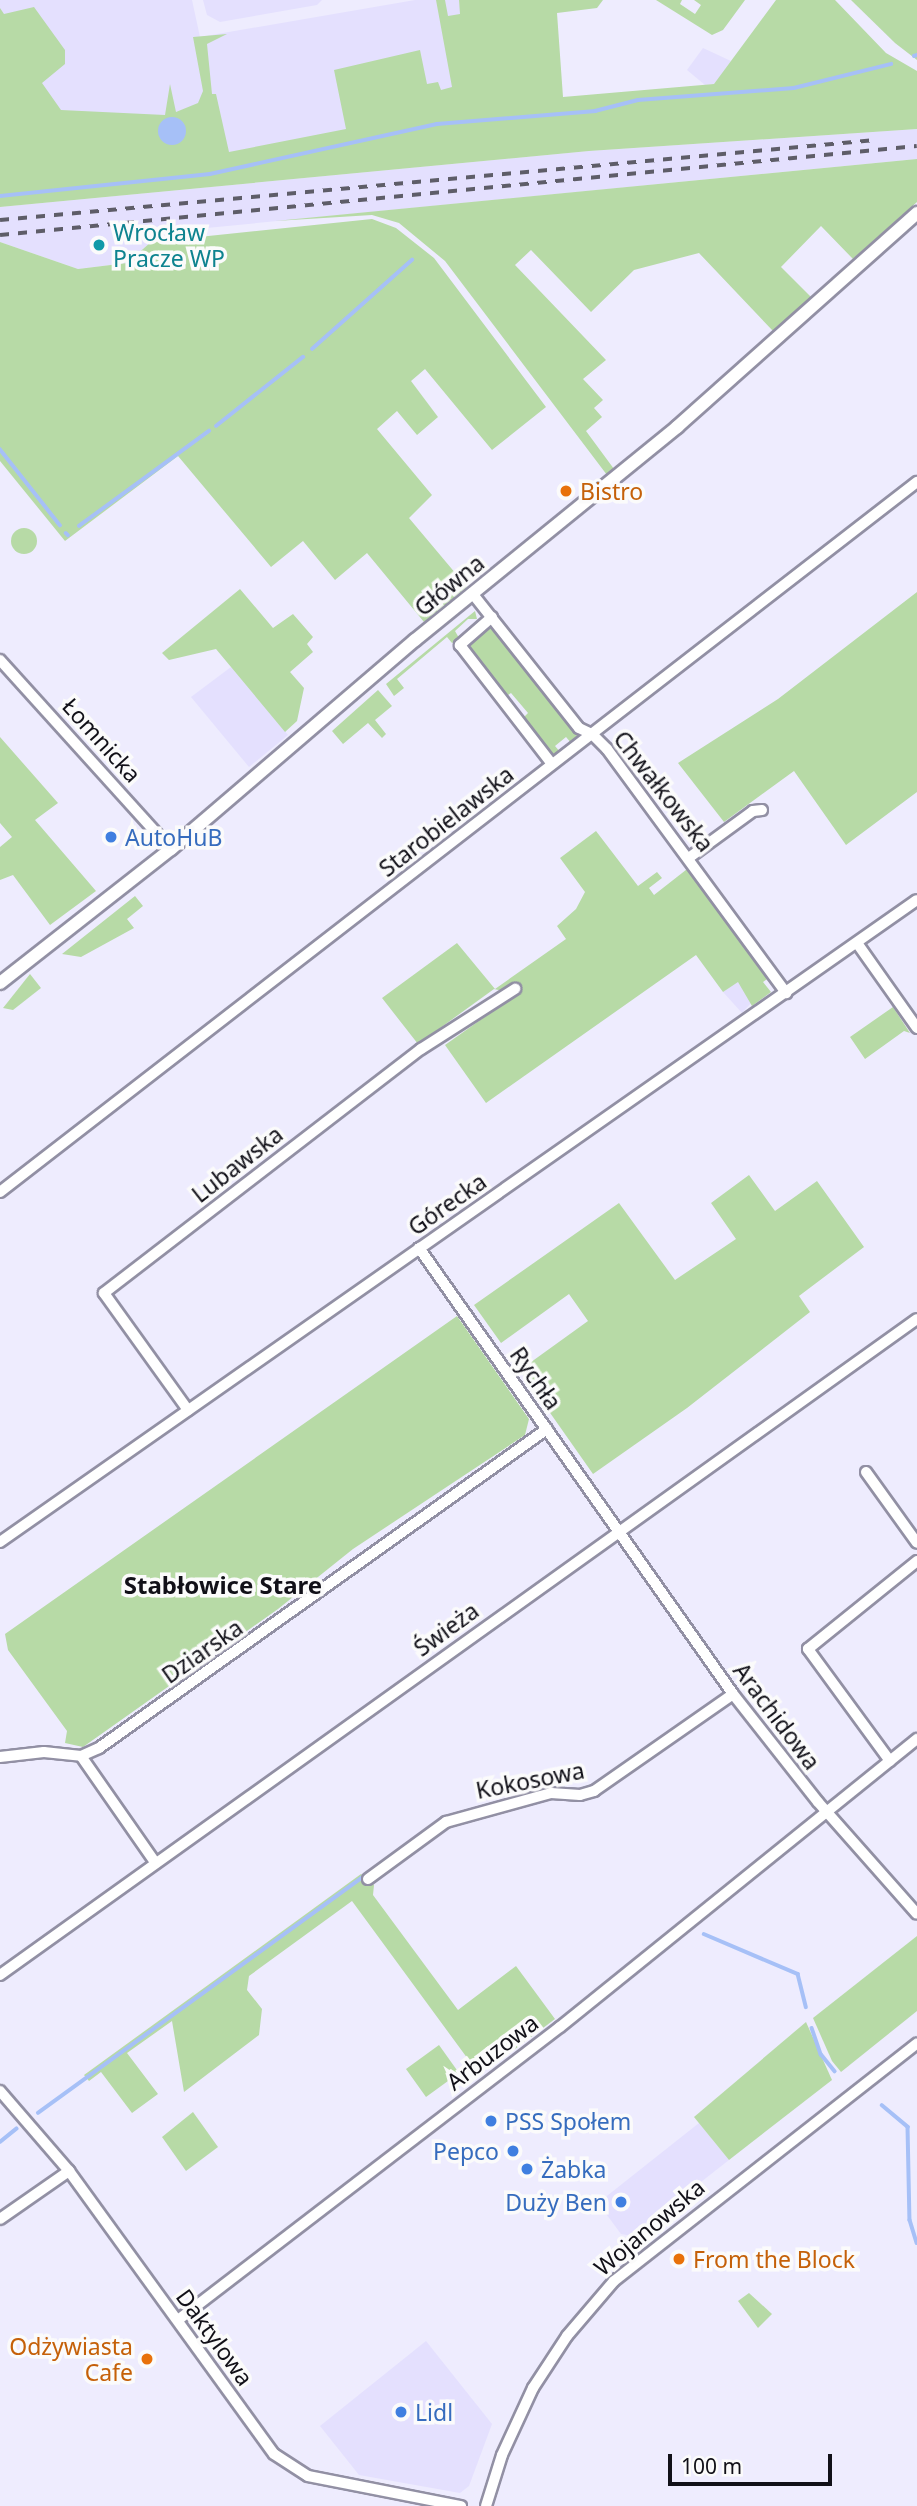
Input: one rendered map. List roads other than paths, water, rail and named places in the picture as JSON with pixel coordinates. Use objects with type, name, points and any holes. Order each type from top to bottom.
[{"type":"street","name":"Główna","points":[[0,983],[171,849],[472,593],[677,427],[917,213]]},
{"type":"street","name":"Starobielawska","points":[[0,1192],[917,482]]},
{"type":"street","name":"Chwałkowska","points":[[472,593],[579,728],[592,734],[690,857],[786,993]]},
{"type":"street","points":[[492,617],[460,645],[552,764]]},
{"type":"street","name":"Łomnicka","points":[[0,660],[171,849]]},
{"type":"street","points":[[690,857],[753,811],[762,810]]},
{"type":"street","name":"Górecka","points":[[0,1542],[917,900]]},
{"type":"street","points":[[857,943],[917,1028]]},
{"type":"street","name":"Lubawska","points":[[188,1410],[104,1293],[421,1049],[515,989]]},
{"type":"street","name":"Rychła","points":[[419,1248],[618,1531]]},
{"type":"street","name":"Świeża","points":[[0,1975],[917,1319]]},
{"type":"street","name":"Dziarska","points":[[81,1756],[99,1748],[163,1704],[547,1429]]},
{"type":"street","points":[[866,1472],[917,1543]]},
{"type":"street","name":"Arachidowa","points":[[618,1531],[733,1694],[828,1814],[917,1914]]},
{"type":"street","points":[[890,1761],[808,1649],[917,1561]]},
{"type":"street","name":"Kokosowa","points":[[368,1879],[455,1819],[551,1793],[587,1794],[733,1694]]},
{"type":"street","name":"Arbuzowa","points":[[178,2320],[560,2027],[828,1814],[917,1739]]},
{"type":"street","points":[[0,1757],[44,1752],[81,1756],[155,1863]]},
{"type":"street","name":"Wojanowska","points":[[486,2506],[506,2445],[533,2388],[567,2336],[614,2281],[917,2043]]},
{"type":"street","name":"Daktylowa","points":[[0,2091],[69,2171],[274,2454],[291,2468],[338,2484],[461,2506]]},
{"type":"street","points":[[0,2219],[69,2171]]},
{"type":"water","points":[[172,117],[182,121],[186,131],[182,141],[172,145],[162,141],[158,131],[162,121]]},
{"type":"waterway","points":[[0,196],[210,174],[437,124],[595,111],[638,100],[794,88],[891,64]]},
{"type":"waterway","points":[[312,349],[412,260]]},
{"type":"waterway","points":[[216,426],[303,357]]},
{"type":"waterway","points":[[79,526],[209,431]]},
{"type":"waterway","points":[[0,449],[60,525]]},
{"type":"waterway","points":[[38,2113],[363,1877]]},
{"type":"waterway","points":[[704,1934],[798,1974],[806,2007]]},
{"type":"waterway","points":[[812,2028],[821,2054],[835,2071]]},
{"type":"waterway","points":[[882,2105],[908,2127],[910,2220],[917,2243]]},
{"type":"waterway","points":[[0,2142],[16,2129]]},
{"type":"railway","points":[[0,220],[875,140]]},
{"type":"railway","points":[[0,235],[917,146]]},
{"type":"place","name":"Wrocław Pracze WP","points":[[99,245]]},
{"type":"place","name":"Bistro","points":[[566,491]]},
{"type":"place","name":"AutoHuB","points":[[111,837]]},
{"type":"place","name":"PSS Społem","points":[[491,2121]]},
{"type":"place","name":"Pepco","points":[[513,2151]]},
{"type":"place","name":"Żabka","points":[[527,2169]]},
{"type":"place","name":"Duży Ben","points":[[621,2202]]},
{"type":"place","name":"From the Block","points":[[679,2259]]},
{"type":"place","name":"Odżywiasta Cafe","points":[[147,2359]]},
{"type":"place","name":"Lidl","points":[[401,2412]]},
{"type":"district","name":"Stabłowice Stare","points":[[223,1585]]}]
